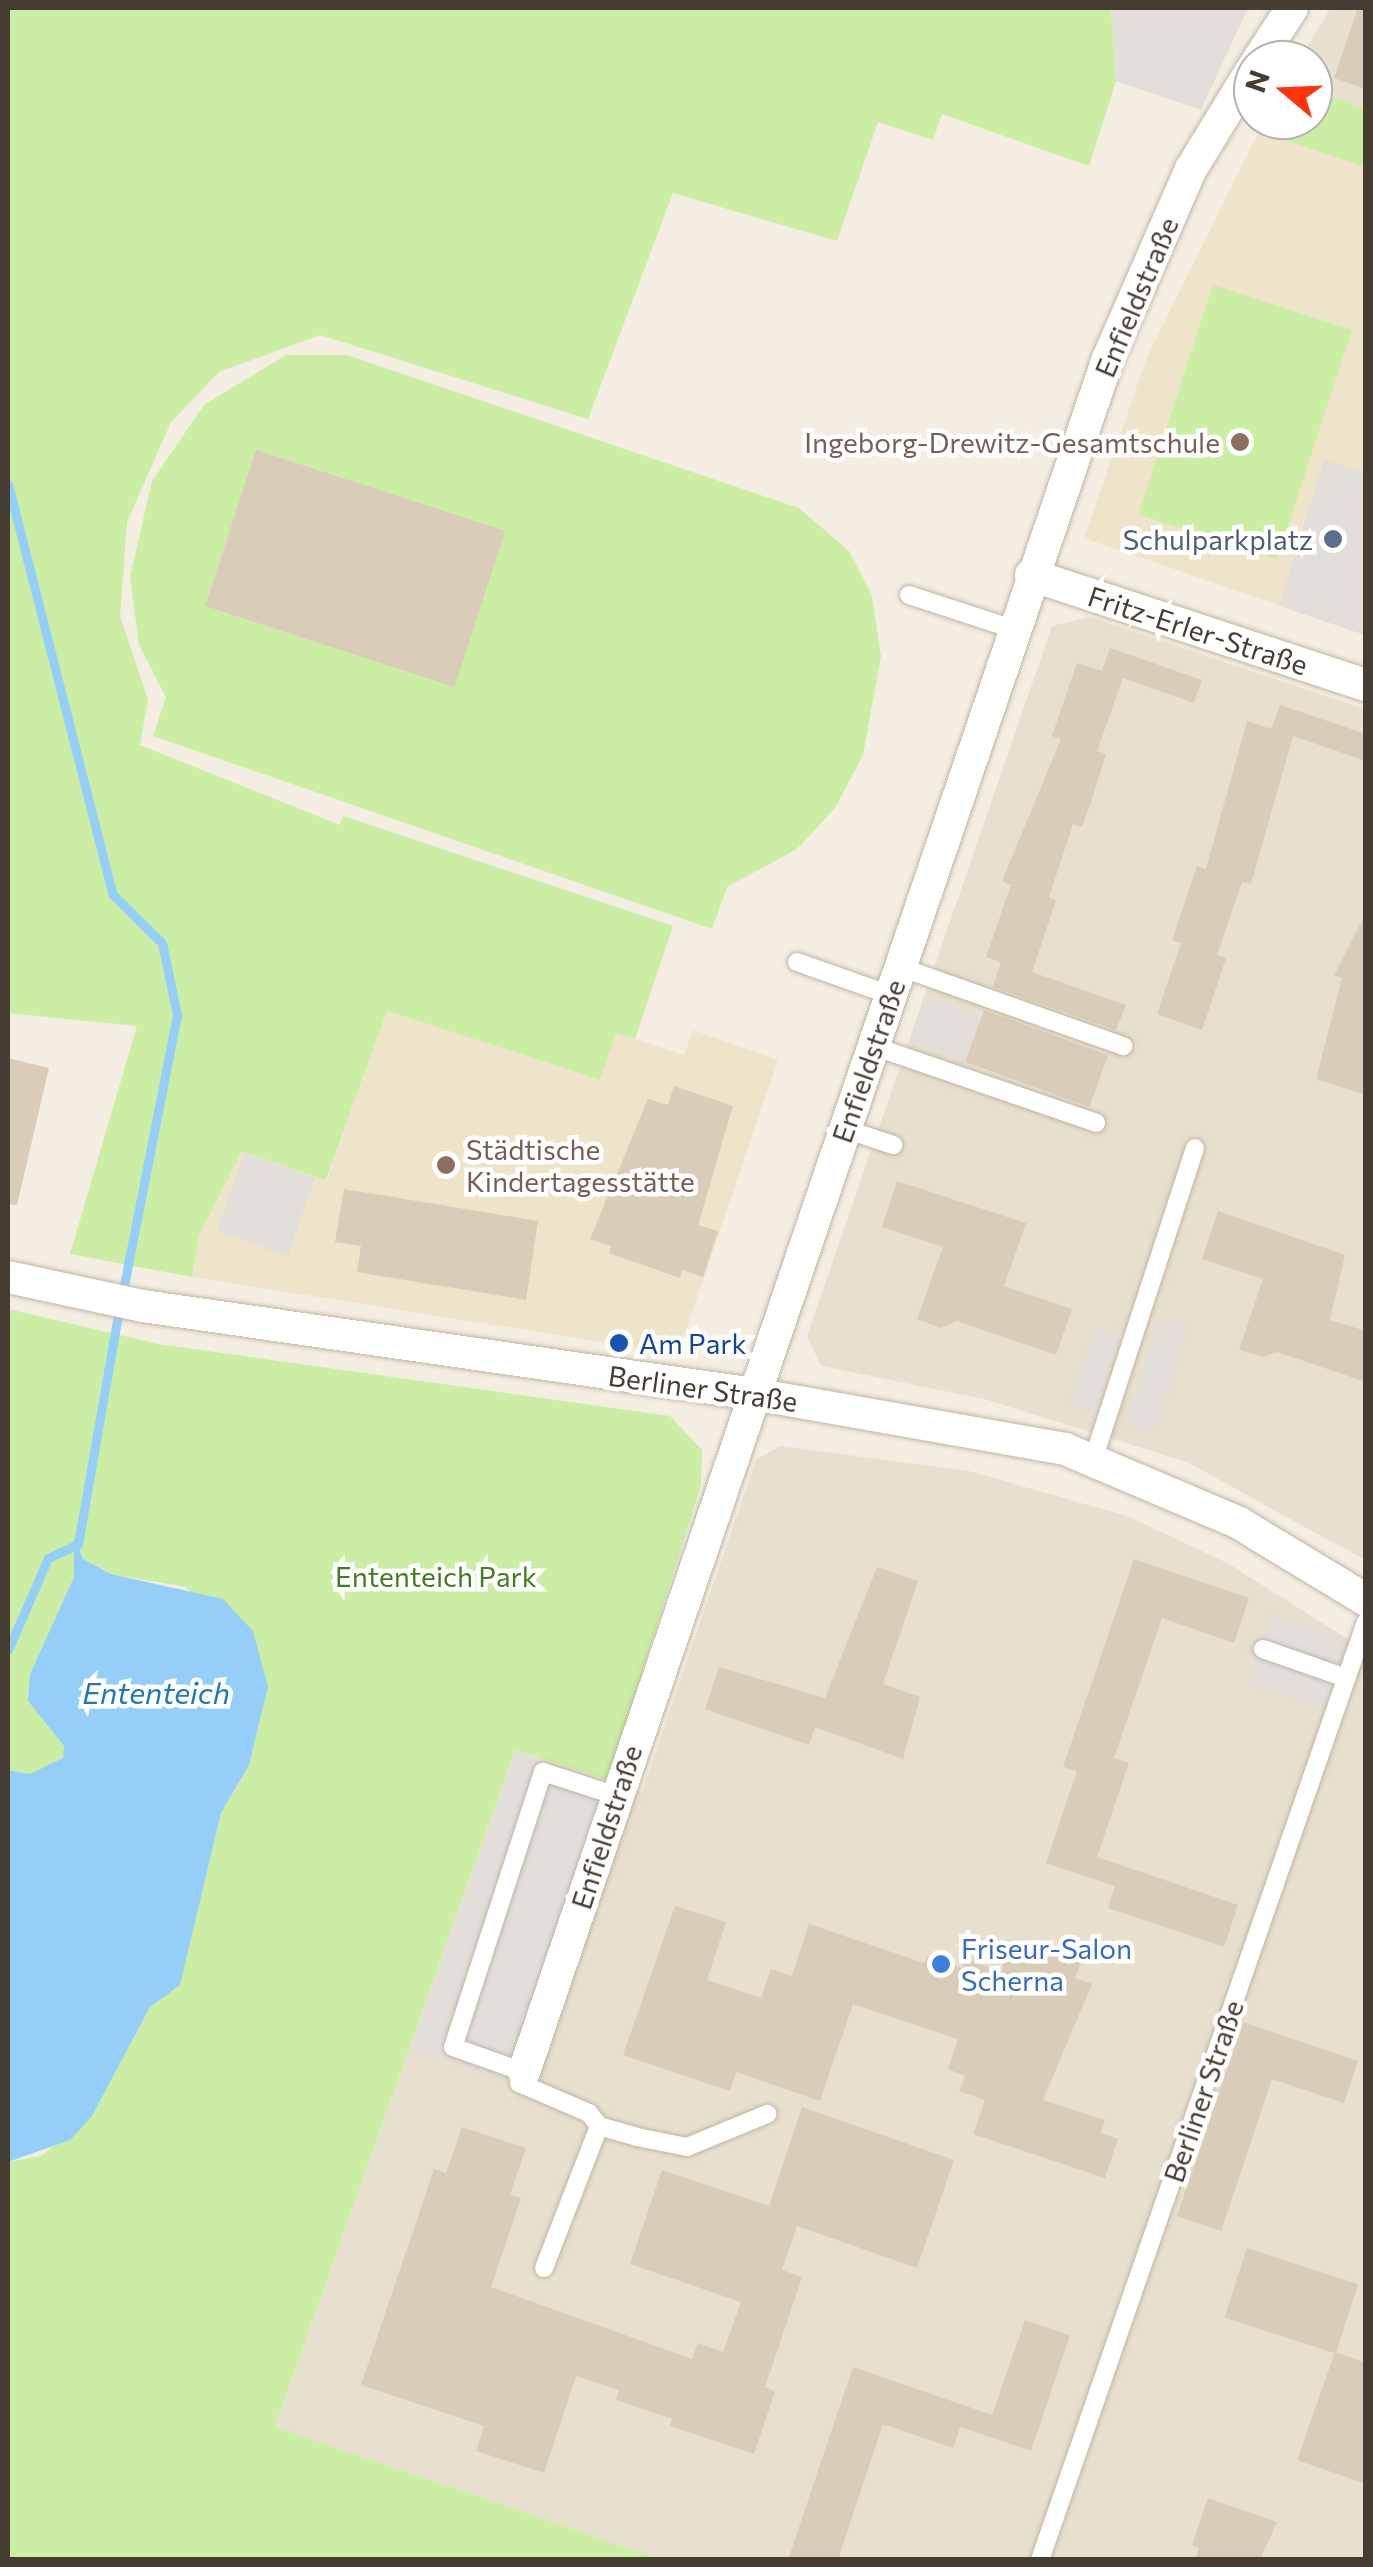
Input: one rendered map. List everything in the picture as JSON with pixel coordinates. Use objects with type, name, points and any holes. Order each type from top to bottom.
[{"type":"street","points":[[1271,40],[1292,8]]},
{"type":"street","name":"Enfieldstraße","points":[[524,2072],[1031,575],[1154,248],[1233,104]]},
{"type":"street","name":"Fritz-Erler-Straße","points":[[1031,575],[1366,684]]},
{"type":"street","name":"Berliner Straße","points":[[8,1276],[144,1306],[754,1394],[1094,1457],[1240,1523],[1366,1600]]},
{"type":"lane","points":[[908,595],[1013,629]]},
{"type":"lane","points":[[796,962],[895,981],[1122,1046]]},
{"type":"lane","points":[[873,1046],[1096,1123]]},
{"type":"lane","points":[[845,1128],[893,1145]]},
{"type":"lane","points":[[1094,1457],[1194,1148]]},
{"type":"lane","name":"Berliner Straße","points":[[1040,2560],[1366,1622]]},
{"type":"lane","points":[[1262,1649],[1346,1678]]},
{"type":"lane","points":[[616,1796],[543,1772],[453,2047],[524,2072],[519,2083],[589,2113],[598,2126],[687,2147],[767,2114]]},
{"type":"lane","points":[[544,2268],[598,2126]]},
{"type":"shaded area","points":[[1111,8],[1248,8],[1201,110],[1116,81]]},
{"type":"shaded area","points":[[1331,8],[1365,8],[1365,108],[1333,97],[1333,40],[1311,40]]},
{"type":"shaded area","name":"Ingeborg-Drewitz-Gesamtschule","points":[[1255,140],[1286,140],[1365,167],[1365,635],[1084,538],[1147,357]]},
{"type":"shaded area","name":"Schulparkplatz","points":[[1324,459],[1365,473],[1365,635],[1279,606]]},
{"type":"shaded area","points":[[1090,617],[1365,709],[1365,1560],[1187,1462],[984,1399],[821,1366],[807,1336],[1052,626]]},
{"type":"shaded area","points":[[925,997],[982,1017],[966,1062],[909,1042]]},
{"type":"shaded area","points":[[387,1011],[599,1080],[616,1033],[684,1055],[693,1030],[778,1060],[678,1354],[192,1277],[199,1236],[242,1150],[327,1180]]},
{"type":"shaded area","points":[[244,1153],[315,1177],[288,1256],[217,1231]]},
{"type":"shaded area","points":[[1159,1319],[1188,1328],[1156,1432],[1127,1423]]},
{"type":"shaded area","points":[[1094,1328],[1120,1337],[1094,1413],[1068,1404]]},
{"type":"shaded area","points":[[780,1446],[969,1471],[1130,1517],[1229,1564],[1365,1650],[1365,2559],[660,2559],[275,2428],[515,1750],[642,1792],[756,1460]]},
{"type":"shaded area","points":[[1270,1613],[1349,1639],[1326,1709],[1247,1683]]},
{"type":"shaded area","points":[[515,1752],[607,1784],[504,2080],[413,2049]]},
{"type":"green space","points":[[8,8],[1111,8],[1116,81],[1089,166],[942,114],[933,140],[878,122],[837,241],[673,193],[588,419],[320,335],[219,372],[171,422],[127,522],[120,616],[148,700],[140,745],[340,825],[343,816],[673,926],[635,1039],[616,1033],[600,1080],[387,1011],[326,1180],[242,1151],[199,1236],[192,1277],[70,1254],[137,1026],[8,1013]]},
{"type":"green space","points":[[1333,97],[1365,108],[1365,167],[1286,140],[1333,140]]},
{"type":"green space","points":[[1213,285],[1352,330],[1277,559],[1139,514]]},
{"type":"green space","points":[[286,355],[347,355],[799,508],[849,551],[872,596],[881,656],[863,755],[835,808],[797,849],[727,887],[712,929],[153,736],[166,697],[139,645],[130,577],[152,481],[204,405]]},
{"type":"green space","name":"Ententeich Park","points":[[8,1309],[158,1344],[670,1416],[702,1450],[701,1485],[608,1780],[515,1750],[275,2427],[660,2559],[8,2560],[8,2162],[41,2156],[92,2116],[150,2007],[180,1984],[221,1813],[249,1765],[268,1687],[186,1587],[111,1574],[83,1559],[74,1539],[74,1577],[30,1674],[28,1701],[64,1746],[63,1758],[30,1774],[8,1770]]},
{"type":"water","name":"Ententeich","points":[[74,1537],[83,1559],[111,1574],[223,1599],[253,1631],[268,1687],[249,1765],[221,1813],[180,1985],[150,2007],[92,2116],[70,2140],[8,2162],[8,1770],[30,1774],[63,1758],[64,1746],[28,1701],[30,1674],[74,1577]]},
{"type":"building","points":[[1358,8],[1366,8],[1366,89],[1334,78]]},
{"type":"building","points":[[256,450],[505,531],[454,687],[205,606]]},
{"type":"building","points":[[1110,648],[1202,680],[1194,703],[1123,678],[1097,751],[1106,754],[1090,805],[1082,827],[1073,824],[1049,897],[1056,900],[1032,972],[1126,1005],[1116,1030],[993,987],[1001,962],[986,957],[1011,885],[1002,881],[1061,739],[1052,736],[1077,663],[1102,671]]},
{"type":"building","points":[[1280,705],[1366,734],[1366,761],[1293,736],[1251,884],[1242,882],[1217,955],[1226,958],[1202,1030],[1157,1014],[1181,943],[1172,940],[1197,866],[1206,869],[1247,721],[1271,729]]},
{"type":"building","points":[[1362,921],[1366,922],[1366,1095],[1316,1079],[1342,978],[1334,975]]},
{"type":"building","points":[[984,1010],[1108,1055],[1089,1107],[965,1062]]},
{"type":"building","points":[[8,1058],[49,1068],[17,1205],[8,1204]]},
{"type":"building","points":[[674,1086],[733,1106],[698,1225],[718,1231],[703,1277],[682,1270],[680,1278],[609,1253],[611,1246],[590,1239],[648,1099],[668,1105]]},
{"type":"building","points":[[897,1181],[1026,1223],[1004,1286],[1072,1309],[1056,1355],[957,1321],[941,1328],[917,1319],[943,1247],[882,1227]]},
{"type":"building","points":[[344,1189],[538,1221],[526,1300],[357,1272],[361,1246],[335,1242]]},
{"type":"building","points":[[1218,1211],[1345,1255],[1330,1320],[1366,1331],[1366,1382],[1277,1352],[1263,1357],[1239,1350],[1263,1279],[1202,1259]]},
{"type":"building","points":[[1134,1559],[1249,1598],[1234,1643],[1162,1618],[1114,1758],[1129,1763],[1097,1857],[1238,1905],[1224,1947],[1108,1908],[1115,1886],[1046,1863],[1077,1771],[1063,1767]]},
{"type":"building","points":[[877,1567],[918,1581],[883,1684],[920,1697],[903,1759],[815,1727],[809,1745],[705,1709],[719,1667],[825,1698]]},
{"type":"building","points":[[675,1906],[726,1922],[707,1980],[761,1998],[771,1969],[792,1976],[809,1924],[924,1963],[927,1956],[962,1968],[964,1959],[1001,1971],[1012,1940],[1081,1963],[1075,1978],[1092,1984],[1043,2100],[1105,2120],[1101,2133],[1118,2139],[1105,2178],[973,2134],[985,2100],[959,2091],[965,2076],[948,2069],[958,2039],[853,2004],[820,2101],[736,2072],[730,2091],[623,2055]]},
{"type":"building","points":[[1243,2022],[1358,2061],[1344,2103],[1272,2079],[1221,2231],[1177,2216]]},
{"type":"building","points":[[802,2107],[954,2160],[917,2268],[797,2226],[782,2270],[802,2277],[765,2387],[775,2391],[754,2454],[670,2426],[672,2419],[616,2400],[619,2390],[576,2376],[544,2473],[476,2451],[484,2426],[361,2385],[434,2169],[446,2173],[462,2127],[526,2148],[510,2195],[521,2198],[491,2287],[692,2359],[698,2343],[723,2352],[741,2302],[630,2264],[662,2170],[769,2206]]},
{"type":"building","points":[[1247,2248],[1358,2284],[1336,2354],[1224,2317]]},
{"type":"building","points":[[1025,2320],[1070,2335],[1031,2451],[960,2427],[953,2448],[883,2424],[838,2560],[788,2560],[853,2367],[992,2415]]},
{"type":"building","points":[[1335,2352],[1366,2363],[1366,2484],[1297,2460]]},
{"type":"building","points":[[1208,2498],[1277,2522],[1260,2560],[1195,2560],[1199,2548],[1192,2545]]},
{"type":"waterway","points":[[8,484],[113,895],[162,943],[177,1015],[122,1295]]},
{"type":"waterway","points":[[8,1650],[48,1558],[78,1544],[119,1310]]},
{"type":"place","name":"Ingeborg-Drewitz-Gesamtschule","points":[[1240,442]]},
{"type":"place","name":"Schulparkplatz","points":[[1333,539]]},
{"type":"place","name":"Städtische Kindertagesstätte","points":[[446,1165]]},
{"type":"place","name":"Am Park","points":[[619,1343]]},
{"type":"place","name":"Friseur-Salon Scherna","points":[[941,1964]]}]
